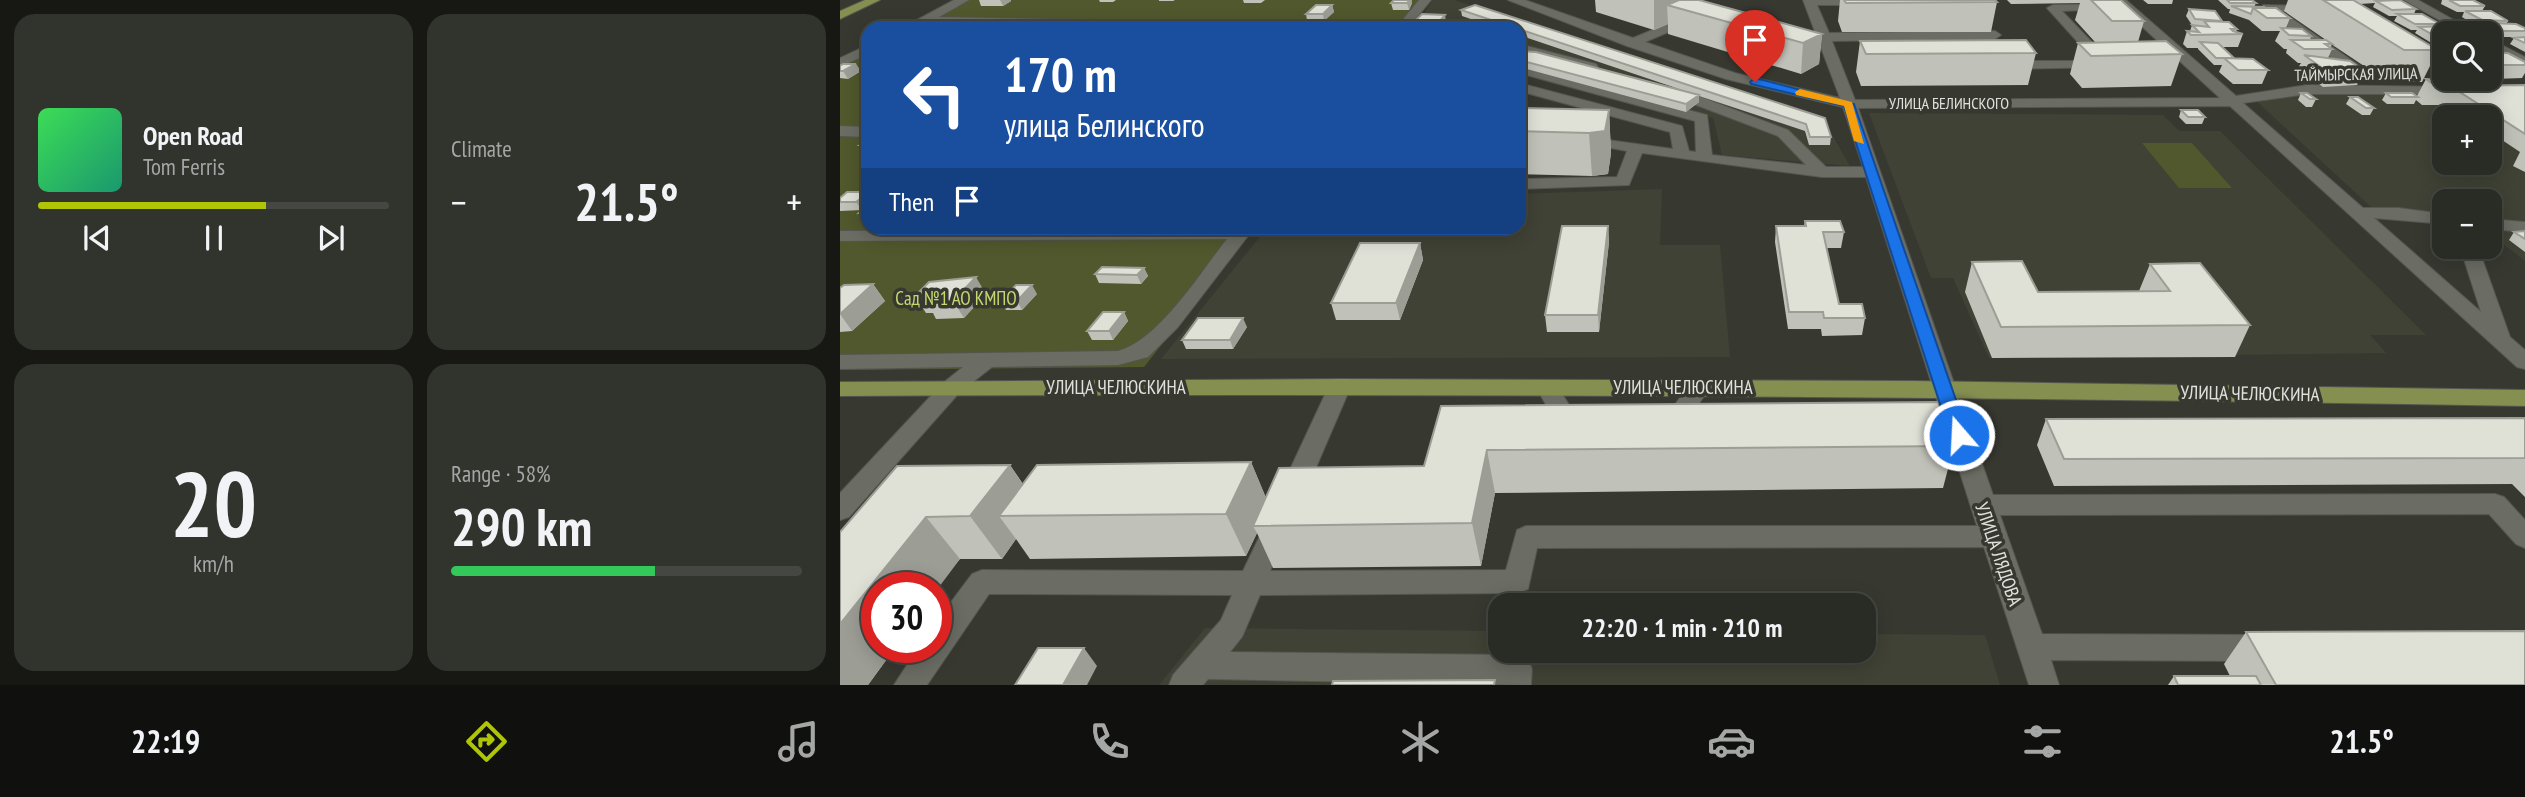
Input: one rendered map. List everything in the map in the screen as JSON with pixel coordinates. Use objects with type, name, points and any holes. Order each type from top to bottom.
[{"type":"main road","points":[[840,15],[874,0]]},
{"type":"main road","name":"УЛИЦА ЧЕЛЮСКИНА","points":[[840,389],[1699,387],[2525,398]]},
{"type":"street","points":[[924,20],[963,0]]},
{"type":"street","points":[[1408,21],[1425,0]]},
{"type":"street","name":"УЛИЦА БЕЛИНСКОГО","points":[[1514,0],[1731,76],[1848,104],[2232,102]]},
{"type":"street","points":[[1532,7],[1546,0]]},
{"type":"street","points":[[1631,43],[1707,12],[1690,0]]},
{"type":"street","points":[[2410,0],[2449,21]]},
{"type":"street","points":[[1809,1],[1877,2]]},
{"type":"street","name":"УЛИЦА ЛЯДОВА","points":[[1809,1],[1824,37],[1843,66],[1848,104],[1870,173],[2043,685]]},
{"type":"street","points":[[1989,65],[2113,65],[2053,8],[2123,4],[2525,362]]},
{"type":"street","points":[[2264,4],[2318,8],[2329,15]]},
{"type":"street","points":[[2264,4],[2385,89]]},
{"type":"street","points":[[924,20],[971,21]]},
{"type":"street","points":[[1824,37],[1995,35]]},
{"type":"street","points":[[1526,46],[1611,73]]},
{"type":"street","points":[[2502,50],[2525,62]]},
{"type":"street","points":[[840,65],[861,53]]},
{"type":"street","points":[[840,65],[859,68]]},
{"type":"street","points":[[2168,66],[2192,67]]},
{"type":"street","points":[[1526,71],[1702,118],[1704,158]]},
{"type":"street","name":"ТАЙМЫРСКАЯ УЛИЦА","points":[[2232,102],[2249,95],[2385,89],[2458,90],[2430,76]]},
{"type":"street","points":[[1526,89],[1676,129],[1682,155]]},
{"type":"street","points":[[1663,89],[1702,100],[1783,133],[1822,172]]},
{"type":"street","points":[[840,131],[861,132]]},
{"type":"street","points":[[1569,139],[1594,139],[1682,155],[1822,172],[1870,173]]},
{"type":"street","points":[[1526,184],[1623,182],[1636,147]]},
{"type":"street","points":[[2357,213],[2432,216]]},
{"type":"street","points":[[2502,215],[2525,215]]},
{"type":"street","points":[[2502,225],[2525,228]]},
{"type":"street","points":[[840,236],[920,235]]},
{"type":"street","points":[[840,362],[1118,358],[1140,352],[1171,324],[1239,235]]},
{"type":"street","points":[[2473,259],[2501,340]]},
{"type":"street","points":[[840,510],[951,388],[988,359]]},
{"type":"street","points":[[1193,675],[1232,628],[1340,386]]},
{"type":"street","points":[[1547,387],[1562,413],[1601,413]]},
{"type":"street","points":[[1641,413],[1681,414],[1699,387]]},
{"type":"street","points":[[1982,505],[2495,504],[2525,537]]},
{"type":"street","points":[[952,624],[982,582],[1518,581],[1526,537],[1993,536]]},
{"type":"street","points":[[2031,647],[2292,648]]},
{"type":"street","points":[[909,685],[925,663]]},
{"type":"street","points":[[1193,675],[1517,669],[1516,685]]},
{"type":"shaded area","points":[[1433,0],[1454,0],[1519,21],[1419,21]]},
{"type":"shaded area","points":[[1526,23],[1823,119],[1850,166],[1722,155],[1713,118],[1526,75]]},
{"type":"shaded area","points":[[2272,94],[2525,94],[2525,261],[2502,243],[2502,189],[2432,189],[2432,218],[2383,218],[2252,97]]},
{"type":"shaded area","points":[[1869,113],[2163,115],[2179,131],[2220,131],[2426,335],[2370,335],[2386,353],[1989,358],[1953,278],[1931,278]]},
{"type":"shaded area","points":[[1662,189],[1660,245],[1720,245],[1730,357],[1161,359],[1261,235],[1526,235],[1526,194]]},
{"type":"shaded area","points":[[1205,628],[1488,631],[1488,663],[1876,663],[1876,634],[1985,635],[2000,685],[1159,685]]},
{"type":"green space","points":[[955,0],[1430,0],[1415,21],[914,21]]},
{"type":"green space","name":"Сад №1 АО КМПО","points":[[861,48],[861,235],[1248,235],[1144,367],[840,370],[840,59]]},
{"type":"green space","points":[[2142,143],[2192,143],[2232,188],[2179,188]]},
{"type":"building","points":[[1394,0],[1410,0],[1407,3],[1391,3]]},
{"type":"building","points":[[1679,0],[1699,0],[1822,34],[1803,43],[1667,5]]},
{"type":"building","points":[[1844,0],[1995,0],[1997,2],[1846,3]]},
{"type":"building","points":[[2091,0],[2121,0],[2144,21],[2112,21]]},
{"type":"building","points":[[2227,0],[2252,0],[2256,3],[2230,3]]},
{"type":"building","points":[[2323,0],[2353,0],[2432,46],[2432,50],[2404,50]]},
{"type":"building","points":[[2400,0],[2416,9],[2392,10],[2376,1]]},
{"type":"building","points":[[2449,0],[2473,0],[2485,6],[2460,6]]},
{"type":"building","points":[[1316,5],[1332,5],[1323,14],[1306,14]]},
{"type":"building","points":[[1475,5],[1525,21],[1494,21],[1461,10]]},
{"type":"building","points":[[2231,6],[2264,8],[2253,8],[2251,14]]},
{"type":"building","points":[[2253,8],[2276,8],[2290,18],[2267,18]]},
{"type":"building","points":[[2189,9],[2215,11],[2222,21],[2195,19]]},
{"type":"building","points":[[2465,11],[2491,11],[2508,21],[2482,20]]},
{"type":"building","points":[[1422,14],[1445,15],[1440,21],[1415,21]]},
{"type":"building","points":[[2397,14],[2422,14],[2435,21],[2432,24],[2415,24]]},
{"type":"building","points":[[1526,21],[1825,118],[1831,137],[1810,137],[1806,124],[1526,31]]},
{"type":"building","points":[[2204,21],[2229,22],[2237,29],[2231,29],[2233,31],[2243,34],[2191,35],[2187,31],[2199,32],[2192,25],[2209,27]]},
{"type":"building","points":[[2502,23],[2516,24],[2525,28],[2525,31],[2504,31]]},
{"type":"building","points":[[2432,26],[2432,34],[2419,27]]},
{"type":"building","points":[[2281,28],[2302,29],[2311,36],[2289,35]]},
{"type":"building","points":[[2525,37],[2525,43],[2514,38]]},
{"type":"building","points":[[2026,40],[2036,53],[1866,54],[1860,41]]},
{"type":"building","points":[[2291,40],[2326,40],[2332,44],[2325,44],[2332,49],[2304,49]]},
{"type":"building","points":[[2166,41],[2182,54],[2091,56],[2078,43]]},
{"type":"building","points":[[2200,42],[2218,43],[2234,58],[2216,58]]},
{"type":"building","points":[[1526,51],[1699,95],[1686,104],[1526,62]]},
{"type":"building","points":[[2502,53],[2508,53],[2525,62],[2525,65],[2502,65]]},
{"type":"building","points":[[2304,55],[2350,61],[2364,71],[2329,73]]},
{"type":"building","points":[[2224,58],[2253,59],[2268,70],[2238,70]]},
{"type":"building","points":[[843,64],[856,64],[840,71]]},
{"type":"building","points":[[2502,85],[2525,85],[2525,134],[2502,119],[2502,105],[2480,105],[2458,91],[2502,91]]},
{"type":"building","points":[[2301,93],[2307,93],[2316,99],[2310,99]]},
{"type":"building","points":[[2386,93],[2412,93],[2418,97],[2391,97]]},
{"type":"building","points":[[2350,97],[2358,97],[2374,108],[2366,108]]},
{"type":"building","points":[[1526,108],[1609,110],[1605,131],[1526,131]]},
{"type":"building","points":[[2181,110],[2198,110],[2205,117],[2188,117]]},
{"type":"building","points":[[847,192],[861,192],[861,198],[856,202],[840,202],[840,198]]},
{"type":"building","points":[[1805,221],[1840,221],[1844,232],[1823,232],[1839,304],[1862,304],[1865,318],[1824,318],[1823,312],[1789,312],[1776,226],[1806,226]]},
{"type":"building","points":[[1562,226],[1608,226],[1598,315],[1545,315]]},
{"type":"building","points":[[2525,231],[2525,239],[2514,232]]},
{"type":"building","points":[[1360,243],[1420,243],[1396,303],[1331,303]]},
{"type":"building","points":[[2022,261],[2038,292],[2170,291],[2150,264],[2200,263],[2250,325],[2001,327],[1972,262]]},
{"type":"building","points":[[1102,267],[1144,268],[1137,275],[1095,274]]},
{"type":"building","points":[[976,277],[953,301],[925,301],[931,296],[915,296],[929,282]]},
{"type":"building","points":[[873,284],[840,314],[840,288],[844,285]]},
{"type":"building","points":[[1016,285],[1032,285],[1017,301],[1000,301]]},
{"type":"building","points":[[1103,312],[1124,312],[1109,331],[1087,331]]},
{"type":"building","points":[[1198,318],[1243,318],[1230,340],[1182,340]]},
{"type":"building","points":[[1938,402],[1954,446],[1487,450],[1472,523],[1253,526],[1279,468],[1424,466],[1441,406]]},
{"type":"building","points":[[2525,418],[2525,458],[2064,459],[2046,419]]},
{"type":"building","points":[[1251,462],[1226,514],[999,516],[1037,465]]},
{"type":"building","points":[[1010,465],[970,516],[926,517],[882,572],[861,572],[861,598],[840,624],[840,532],[897,466]]},
{"type":"building","points":[[2525,631],[2525,685],[2276,685],[2246,632]]},
{"type":"building","points":[[1038,648],[1084,648],[1063,685],[1015,685]]},
{"type":"building","points":[[2174,676],[2256,676],[2261,685],[2178,685]]},
{"type":"building","points":[[1495,680],[1494,685],[1332,685],[1333,681]]},
{"type":"slow traffic","points":[[1800,92],[1848,104],[1860,141]]},
{"type":"route","points":[[1755,82],[1848,104],[1959,435]]}]
